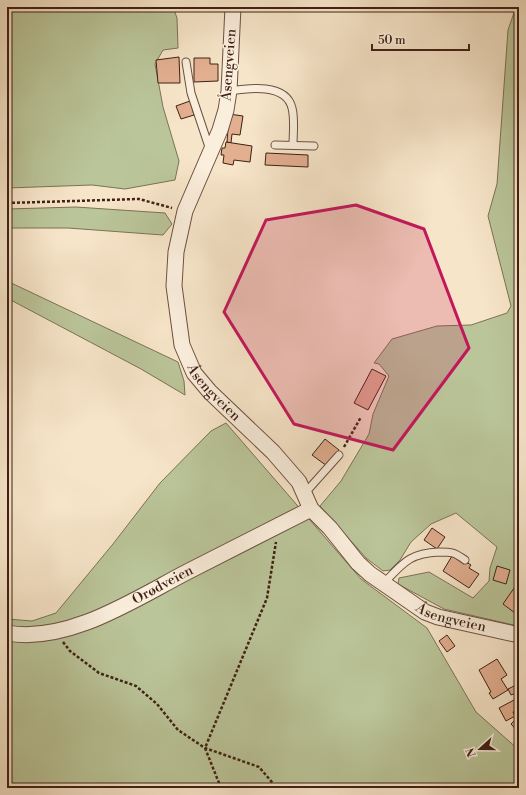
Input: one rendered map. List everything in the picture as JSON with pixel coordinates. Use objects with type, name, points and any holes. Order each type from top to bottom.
[{"type":"street","name":"Åsengveien","points":[[233,7],[229,90],[220,130],[184,211],[176,252],[174,286],[182,345],[194,373],[210,392],[273,452],[299,482],[312,509],[330,528],[358,564],[370,574],[425,612],[438,617],[519,635]]},
{"type":"street","name":"Orødveien","points":[[7,632],[21,635],[56,632],[100,617],[312,509]]},
{"type":"lane","points":[[186,62],[191,93],[210,150]]},
{"type":"lane","points":[[229,90],[244,88],[270,90],[280,92],[285,96],[292,107],[293,146]]},
{"type":"lane","points":[[274,145],[314,146]]},
{"type":"lane","points":[[305,493],[339,454]]},
{"type":"lane","points":[[384,583],[400,566],[417,554],[454,552],[465,560]]},
{"type":"path","points":[[7,203],[140,199],[184,211]]},
{"type":"path","points":[[339,454],[361,417]]},
{"type":"path","points":[[221,788],[205,748],[267,598],[278,526]]},
{"type":"path","points":[[56,632],[70,651],[99,673],[136,686],[157,704],[178,730],[205,748],[259,767],[277,788]]},
{"type":"highlighted area","points":[[356,205],[424,229],[469,348],[393,450],[294,424],[224,312],[266,220]]},
{"type":"green space","points":[[7,7],[173,7],[177,18],[178,48],[163,50],[155,64],[163,107],[179,161],[175,180],[125,189],[92,185],[7,188]]},
{"type":"green space","points":[[516,7],[519,7],[518,626],[444,609],[398,584],[399,578],[429,572],[473,598],[489,581],[490,568],[497,547],[456,513],[431,524],[411,542],[400,560],[390,570],[383,571],[366,558],[320,506],[341,481],[369,434],[373,414],[389,376],[379,364],[374,363],[392,339],[437,326],[471,325],[507,313],[511,306],[488,216],[497,184],[508,30]]},
{"type":"green space","points":[[76,207],[165,213],[172,224],[163,235],[68,228],[7,228],[7,209]]},
{"type":"green space","points":[[7,281],[178,362],[184,381],[185,395],[141,369],[7,298]]},
{"type":"green space","points":[[226,423],[361,579],[427,628],[476,712],[519,750],[519,788],[7,788],[7,619],[32,621],[56,613],[113,544],[160,483],[211,431]]},
{"type":"building","points":[[186,7],[204,7],[187,11]]},
{"type":"building","points":[[179,57],[180,83],[158,83],[156,60]]},
{"type":"building","points":[[194,58],[210,58],[210,64],[218,64],[218,81],[194,82]]},
{"type":"building","points":[[190,101],[194,115],[181,119],[176,106]]},
{"type":"building","points":[[229,114],[243,116],[240,135],[232,134],[231,143],[227,142]]},
{"type":"building","points":[[226,142],[252,146],[250,162],[234,160],[233,165],[223,163],[224,155],[221,155],[222,148],[225,148]]},
{"type":"building","points":[[266,153],[308,155],[308,167],[265,165]]},
{"type":"building","points":[[372,369],[386,376],[368,410],[354,403]]},
{"type":"building","points":[[325,439],[339,450],[327,466],[312,455]]},
{"type":"building","points":[[432,528],[445,537],[437,549],[424,540]]},
{"type":"building","points":[[452,556],[464,564],[466,562],[471,565],[469,568],[479,574],[469,588],[443,571]]},
{"type":"building","points":[[497,566],[510,570],[506,584],[493,580]]},
{"type":"building","points":[[519,581],[519,616],[503,604]]},
{"type":"building","points":[[447,635],[455,646],[447,652],[439,641]]},
{"type":"building","points":[[497,659],[507,675],[501,679],[508,690],[493,699],[489,693],[491,692],[479,670]]},
{"type":"building","points":[[516,685],[519,692],[511,695],[508,689]]},
{"type":"building","points":[[514,700],[519,709],[513,712],[515,716],[506,721],[499,708]]},
{"type":"building","points":[[519,716],[519,733],[511,724]]}]
